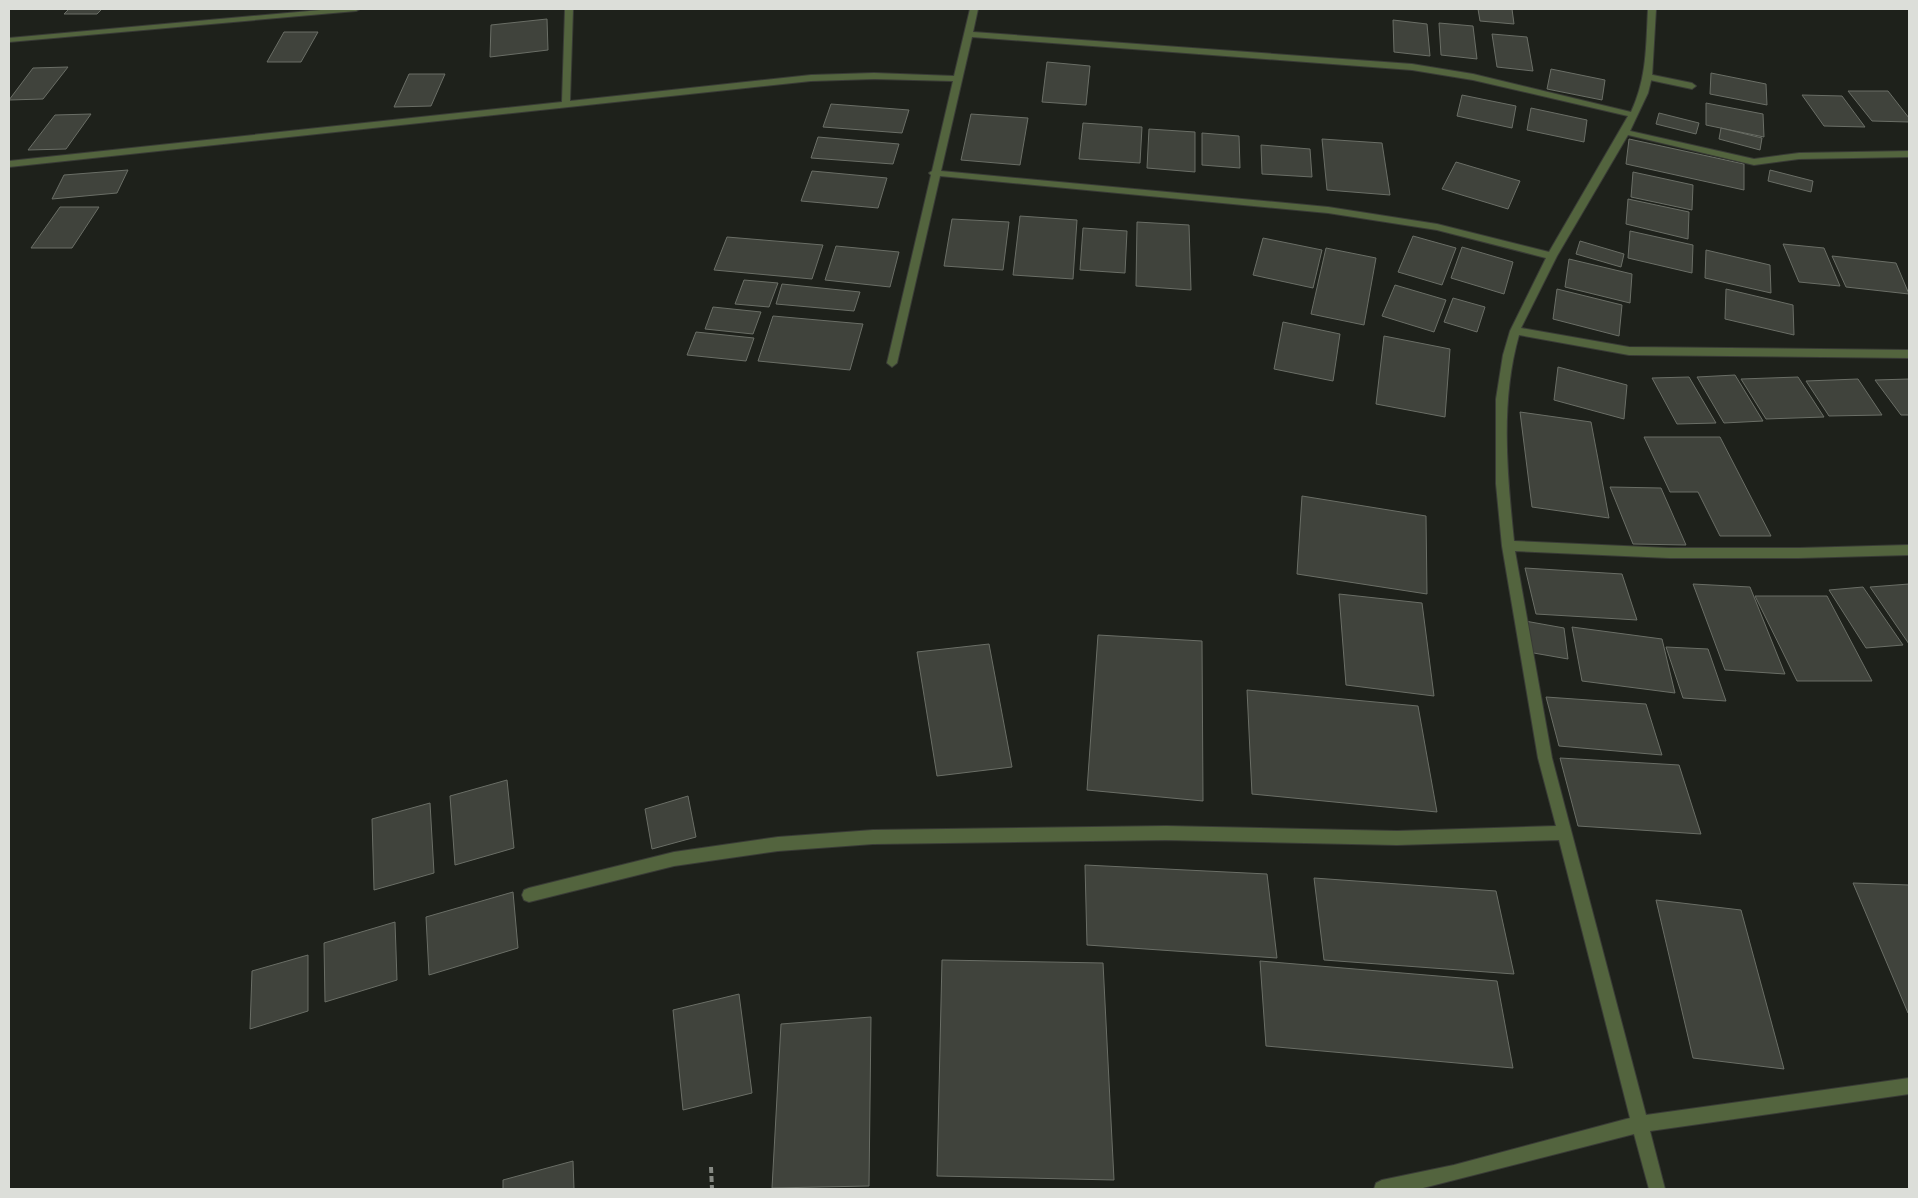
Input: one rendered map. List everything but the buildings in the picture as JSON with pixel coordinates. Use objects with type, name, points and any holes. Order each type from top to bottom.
[{"type":"street","points":[[9,40],[356,9]]},
{"type":"street","points":[[566,104],[568,9]]},
{"type":"street","points":[[892,363],[934,173],[959,79],[974,9]]},
{"type":"street","points":[[1652,9],[1648,77],[1644,93],[1625,132],[1552,256],[1515,331],[1508,355],[1502,399],[1502,484],[1508,546],[1544,758],[1638,1124],[1657,1189]]},
{"type":"street","points":[[968,34],[1412,67],[1473,77],[1634,115]]},
{"type":"street","points":[[9,164],[811,78],[874,76],[959,79]]},
{"type":"street","points":[[1648,77],[1692,86]]},
{"type":"street","points":[[1625,132],[1754,162],[1799,156],[1909,154]]},
{"type":"street","points":[[934,173],[1328,210],[1437,227],[1552,256]]},
{"type":"street","points":[[1515,331],[1630,351],[1909,354]]},
{"type":"street","points":[[1508,546],[1669,553],[1799,553],[1909,550]]},
{"type":"street","points":[[529,895],[674,859],[778,844],[872,837],[1166,834],[1397,838],[1562,833]]},
{"type":"street","points":[[1382,1189],[1454,1173],[1638,1124],[1909,1086]]},
{"type":"path","points":[[711,1167],[712,1189]]}]
